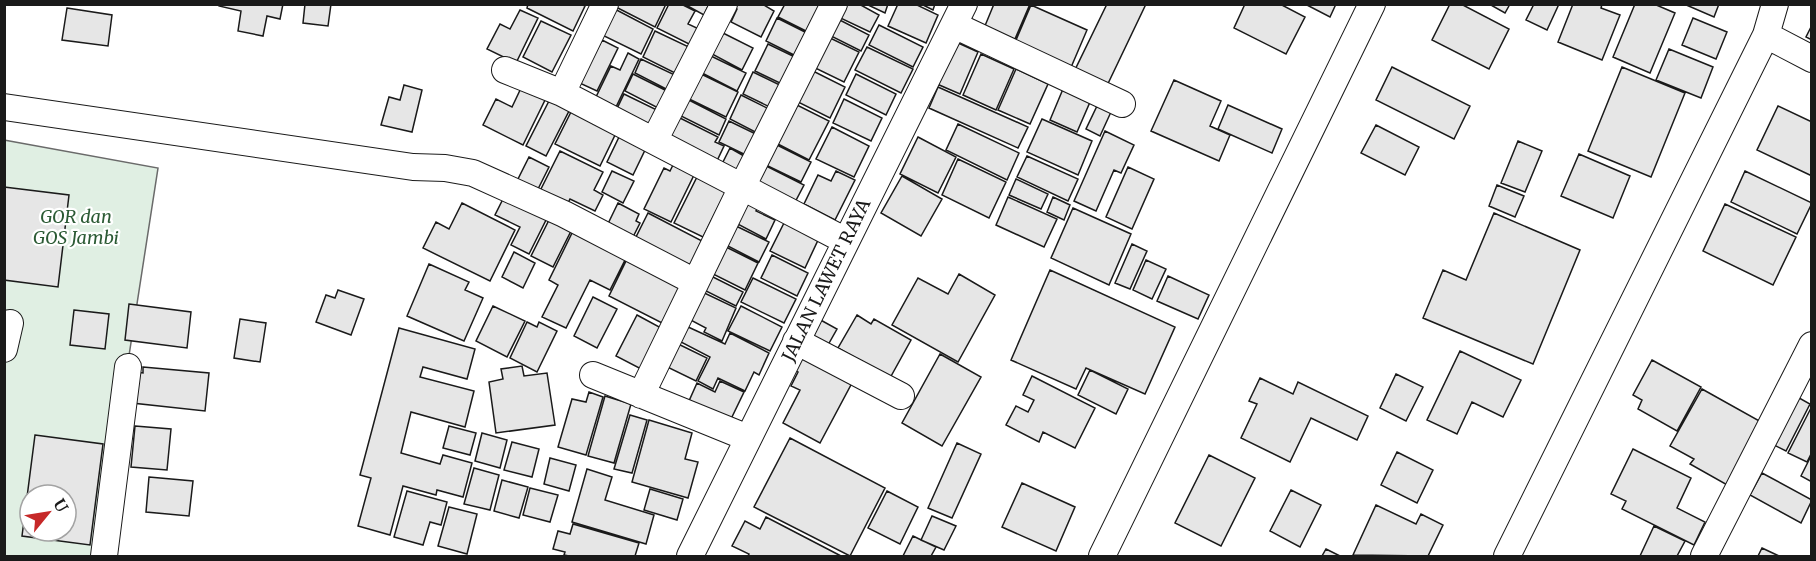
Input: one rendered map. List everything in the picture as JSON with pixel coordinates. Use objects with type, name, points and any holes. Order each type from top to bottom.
[{"type":"street","points":[[562,93],[605,4]]},
{"type":"street","points":[[654,141],[724,4]]},
{"type":"street","points":[[641,395],[834,4]]},
{"type":"street","points":[[1102,556],[1372,4]]},
{"type":"street","points":[[1507,556],[1766,35],[1774,5]]},
{"type":"street","points":[[959,15],[1122,104]]},
{"type":"street","name":"JALAN LAWET RAYA","points":[[690,556],[959,15]]},
{"type":"street","points":[[1766,35],[1812,59]]},
{"type":"street","points":[[505,70],[562,93],[846,241]]},
{"type":"street","points":[[4,107],[413,167],[445,168],[473,173],[564,214],[695,282]]},
{"type":"street","points":[[4,349],[10,323]]},
{"type":"street","points":[[796,341],[901,396]]},
{"type":"street","points":[[1704,556],[1812,345]]},
{"type":"street","points":[[104,556],[128,367]]},
{"type":"street","points":[[593,375],[748,438]]},
{"type":"green space","name":"GOR dan GOS Jambi","points":[[4,140],[158,168],[98,556],[5,556]]},
{"type":"building","points":[[219,4],[283,4],[280,19],[267,16],[263,36],[238,31],[241,11],[219,6]]},
{"type":"building","points":[[305,4],[331,4],[328,26],[303,23]]},
{"type":"building","points":[[528,4],[581,4],[585,6],[573,31],[527,8]]},
{"type":"building","points":[[610,4],[666,4],[655,27]]},
{"type":"building","points":[[669,4],[681,4],[695,11],[688,24],[699,29],[691,45],[657,28]]},
{"type":"building","points":[[684,4],[709,4],[704,15]]},
{"type":"building","points":[[728,4],[762,4],[774,11],[761,37],[731,22],[737,9]]},
{"type":"building","points":[[785,4],[826,4],[812,34],[778,17]]},
{"type":"building","points":[[839,4],[859,4],[879,15],[870,32],[834,15]]},
{"type":"building","points":[[866,4],[888,4],[885,13]]},
{"type":"building","points":[[898,4],[915,4],[938,15],[926,43],[888,26]]},
{"type":"building","points":[[921,4],[935,4],[933,10]]},
{"type":"building","points":[[994,4],[1030,4],[1012,46],[982,33]]},
{"type":"building","points":[[1107,4],[1146,4],[1103,94],[1071,78]]},
{"type":"building","points":[[1245,4],[1280,4],[1305,17],[1286,54],[1234,28]]},
{"type":"building","points":[[1305,4],[1336,4],[1330,17]]},
{"type":"building","points":[[1450,4],[1461,4],[1509,29],[1489,69],[1432,40]]},
{"type":"building","points":[[1489,4],[1510,4],[1505,13]]},
{"type":"building","points":[[1534,4],[1559,4],[1547,30],[1526,20]]},
{"type":"building","points":[[1573,4],[1602,4],[1601,8],[1620,15],[1602,60],[1558,42]]},
{"type":"building","points":[[1635,4],[1654,4],[1675,13],[1650,73],[1613,57]]},
{"type":"building","points":[[1684,4],[1719,4],[1714,17]]},
{"type":"building","points":[[1031,5],[1087,30],[1069,72],[1013,47]]},
{"type":"building","points":[[609,6],[653,29],[641,54],[596,32]]},
{"type":"building","points":[[67,8],[112,15],[108,46],[62,40]]},
{"type":"building","points":[[520,10],[538,18],[516,63],[487,49],[500,24],[510,29]]},
{"type":"building","points":[[832,16],[869,35],[861,51],[825,33]]},
{"type":"building","points":[[777,18],[811,35],[800,58],[766,41]]},
{"type":"building","points":[[1693,18],[1727,32],[1716,59],[1682,45]]},
{"type":"building","points":[[541,21],[571,35],[552,72],[523,57]]},
{"type":"building","points":[[879,25],[923,47],[913,67],[869,45]]},
{"type":"building","points":[[1812,25],[1812,40],[1806,37]]},
{"type":"building","points":[[655,31],[691,48],[679,75],[643,57]]},
{"type":"building","points":[[723,33],[753,48],[742,70],[712,54]]},
{"type":"building","points":[[824,35],[859,52],[844,82],[809,65]]},
{"type":"building","points":[[602,40],[618,48],[597,91],[573,80],[585,54],[593,58]]},
{"type":"building","points":[[956,42],[978,52],[960,94],[937,84]]},
{"type":"building","points":[[768,44],[799,59],[786,86],[755,71]]},
{"type":"building","points":[[867,47],[913,69],[901,93],[855,70]]},
{"type":"building","points":[[1669,49],[1713,67],[1701,98],[1656,80]]},
{"type":"building","points":[[628,53],[639,59],[616,107],[596,97],[611,66],[620,70]]},
{"type":"building","points":[[981,54],[1014,69],[996,110],[963,95]]},
{"type":"building","points":[[711,56],[746,73],[737,91],[702,73]]},
{"type":"building","points":[[641,59],[677,76],[670,91],[635,73]]},
{"type":"building","points":[[805,67],[845,87],[830,118],[790,98]]},
{"type":"building","points":[[1392,67],[1470,106],[1454,139],[1376,100]]},
{"type":"building","points":[[1622,67],[1685,93],[1651,177],[1588,151]]},
{"type":"building","points":[[1016,69],[1048,84],[1030,124],[998,110]]},
{"type":"building","points":[[695,71],[738,92],[726,117],[683,96]]},
{"type":"building","points":[[753,72],[786,88],[776,110],[743,94]]},
{"type":"building","points":[[633,74],[671,93],[662,110],[625,91]]},
{"type":"building","points":[[856,74],[896,94],[886,115],[846,95]]},
{"type":"building","points":[[1174,80],[1221,101],[1210,126],[1230,135],[1219,161],[1151,131]]},
{"type":"building","points":[[404,85],[422,90],[412,132],[381,125],[389,97],[400,100]]},
{"type":"building","points":[[522,86],[546,98],[523,145],[483,125],[496,99],[512,107]]},
{"type":"building","points":[[938,87],[1028,127],[1018,148],[929,108]]},
{"type":"building","points":[[1063,89],[1090,102],[1077,132],[1050,120]]},
{"type":"building","points":[[624,94],[661,112],[650,133],[614,115]]},
{"type":"building","points":[[741,95],[775,112],[763,136],[730,119]]},
{"type":"building","points":[[683,97],[726,119],[719,135],[675,113]]},
{"type":"building","points":[[550,99],[570,109],[546,156],[526,146]]},
{"type":"building","points":[[844,99],[882,118],[871,141],[833,123]]},
{"type":"building","points":[[789,101],[829,121],[809,160],[770,140]]},
{"type":"building","points":[[1228,105],[1282,129],[1272,153],[1218,129]]},
{"type":"building","points":[[1097,106],[1111,112],[1100,136],[1086,129]]},
{"type":"building","points":[[1778,106],[1812,122],[1812,176],[1757,150]]},
{"type":"building","points":[[572,110],[616,133],[600,166],[555,144]]},
{"type":"building","points":[[674,115],[718,137],[715,142],[724,146],[715,165],[662,139]]},
{"type":"building","points":[[1042,119],[1092,141],[1078,175],[1027,152]]},
{"type":"building","points":[[729,121],[762,137],[752,158],[719,142]]},
{"type":"building","points":[[958,124],[1019,153],[1007,180],[946,150]]},
{"type":"building","points":[[1376,125],[1419,147],[1405,175],[1361,153]]},
{"type":"building","points":[[832,127],[869,146],[854,177],[816,159]]},
{"type":"building","points":[[1105,131],[1134,145],[1121,173],[1114,170],[1096,211],[1074,201]]},
{"type":"building","points":[[620,135],[646,148],[633,175],[607,162]]},
{"type":"building","points":[[918,137],[956,157],[938,193],[900,174]]},
{"type":"building","points":[[1518,141],[1542,151],[1525,192],[1501,183]]},
{"type":"building","points":[[771,142],[811,162],[801,182],[760,162]]},
{"type":"building","points":[[730,148],[751,160],[743,177],[721,166]]},
{"type":"building","points":[[560,151],[603,172],[594,190],[603,195],[595,211],[570,199],[564,211],[537,197]]},
{"type":"building","points":[[1579,154],[1630,176],[1613,218],[1561,196]]},
{"type":"building","points":[[1027,156],[1078,179],[1068,201],[1017,177]]},
{"type":"building","points":[[529,157],[549,167],[534,197],[514,187]]},
{"type":"building","points":[[958,159],[1006,182],[989,218],[942,195]]},
{"type":"building","points":[[674,163],[695,173],[671,222],[644,209],[664,168],[670,171]]},
{"type":"building","points":[[760,163],[804,185],[793,206],[749,184]]},
{"type":"building","points":[[1128,167],[1154,179],[1132,229],[1106,217]]},
{"type":"building","points":[[612,171],[634,181],[623,203],[602,192]]},
{"type":"building","points":[[836,171],[855,180],[835,220],[804,204],[818,175],[831,181]]},
{"type":"building","points":[[1745,171],[1812,203],[1797,234],[1731,202]]},
{"type":"building","points":[[699,173],[728,187],[703,237],[674,223]]},
{"type":"building","points":[[902,176],[942,199],[921,236],[881,213]]},
{"type":"building","points":[[1016,179],[1048,194],[1041,209],[1009,195]]},
{"type":"building","points":[[1497,185],[1524,196],[1515,217],[1489,206]]},
{"type":"building","points":[[4,187],[69,195],[58,287],[4,280]]},
{"type":"building","points":[[744,191],[761,200],[756,211],[775,220],[766,239],[730,220]]},
{"type":"building","points":[[505,195],[548,216],[529,254],[511,245],[520,227],[495,215]]},
{"type":"building","points":[[1008,197],[1057,219],[1044,247],[996,225]]},
{"type":"building","points":[[1053,197],[1070,205],[1064,220],[1047,212]]},
{"type":"building","points":[[462,203],[515,230],[490,281],[423,248],[436,222],[449,229]]},
{"type":"building","points":[[618,203],[639,214],[636,221],[640,223],[632,239],[604,232]]},
{"type":"building","points":[[1725,204],[1796,237],[1773,285],[1703,251]]},
{"type":"building","points":[[1073,208],[1131,234],[1109,285],[1051,258]]},
{"type":"building","points":[[648,213],[704,242],[688,273],[632,245]]},
{"type":"building","points":[[1494,213],[1580,250],[1533,364],[1423,318],[1443,270],[1466,280]]},
{"type":"building","points":[[551,216],[573,227],[553,267],[531,256]]},
{"type":"building","points":[[785,221],[819,238],[805,268],[770,251]]},
{"type":"building","points":[[732,224],[769,242],[759,262],[722,243]]},
{"type":"building","points":[[574,229],[627,256],[610,290],[590,280],[566,328],[542,317],[558,285],[549,280]]},
{"type":"building","points":[[716,242],[758,263],[745,290],[703,269]]},
{"type":"building","points":[[1132,244],[1147,251],[1130,289],[1115,283]]},
{"type":"building","points":[[514,252],[535,263],[523,288],[502,277]]},
{"type":"building","points":[[772,255],[808,273],[797,296],[761,278]]},
{"type":"building","points":[[628,257],[684,284],[664,324],[609,296]]},
{"type":"building","points":[[1146,260],[1166,269],[1152,299],[1133,290]]},
{"type":"building","points":[[429,264],[469,282],[465,290],[483,298],[464,341],[407,316]]},
{"type":"building","points":[[1050,270],[1175,327],[1145,394],[1086,368],[1076,389],[1011,360]]},
{"type":"building","points":[[703,272],[743,292],[736,306],[696,286]]},
{"type":"building","points":[[959,274],[995,295],[958,362],[892,325],[918,278],[948,294]]},
{"type":"building","points":[[1168,276],[1209,295],[1198,319],[1157,301]]},
{"type":"building","points":[[753,278],[796,299],[784,323],[741,302]]},
{"type":"building","points":[[696,289],[736,308],[722,341],[704,332],[706,328],[683,316]]},
{"type":"building","points":[[338,290],[364,299],[351,335],[316,322],[326,295],[335,298]]},
{"type":"building","points":[[593,297],[617,309],[597,348],[574,336]]},
{"type":"building","points":[[129,304],[191,312],[187,348],[125,340]]},
{"type":"building","points":[[493,306],[525,321],[507,357],[476,341]]},
{"type":"building","points":[[741,306],[782,327],[770,351],[728,331]]},
{"type":"building","points":[[74,310],[109,314],[105,349],[70,345]]},
{"type":"building","points":[[637,315],[663,329],[643,370],[616,356]]},
{"type":"building","points":[[857,315],[871,324],[874,319],[911,340],[890,378],[838,348]]},
{"type":"building","points":[[817,318],[837,329],[824,352],[804,341]]},
{"type":"building","points":[[240,319],[266,323],[260,362],[234,358]]},
{"type":"building","points":[[527,322],[537,327],[539,322],[557,331],[537,372],[510,358]]},
{"type":"building","points":[[686,326],[725,344],[730,333],[769,353],[759,375],[754,372],[745,391],[718,378],[713,389],[698,381],[710,357],[679,341]]},
{"type":"building","points":[[399,328],[475,349],[467,379],[423,367],[420,377],[474,391],[465,427],[411,412],[401,453],[440,464],[443,455],[472,463],[463,497],[437,490],[436,495],[403,486],[390,535],[358,526],[371,478],[360,475]]},
{"type":"building","points":[[670,340],[707,358],[696,381],[659,363]]},
{"type":"building","points":[[1460,351],[1521,380],[1503,417],[1472,402],[1457,434],[1427,420]]},
{"type":"building","points":[[800,352],[853,381],[820,443],[783,423],[800,390],[791,386],[798,372],[792,369]]},
{"type":"building","points":[[940,354],[981,377],[942,446],[902,423]]},
{"type":"building","points":[[1652,360],[1701,387],[1677,431],[1638,409],[1642,400],[1633,395]]},
{"type":"building","points":[[522,366],[524,376],[547,373],[555,425],[496,433],[489,382],[503,379],[501,369]]},
{"type":"building","points":[[143,367],[209,373],[205,411],[132,403],[135,372],[143,373]]},
{"type":"building","points":[[1090,370],[1128,389],[1116,414],[1078,395]]},
{"type":"building","points":[[1396,374],[1423,387],[1406,421],[1380,408]]},
{"type":"building","points":[[1032,376],[1095,408],[1075,448],[1043,432],[1039,442],[1006,425],[1016,406],[1028,412],[1034,400],[1023,395]]},
{"type":"building","points":[[1260,378],[1293,394],[1298,382],[1368,416],[1357,440],[1311,418],[1290,462],[1241,438],[1257,404],[1249,401]]},
{"type":"building","points":[[720,381],[744,392],[730,421],[689,401],[697,383],[715,392]]},
{"type":"building","points":[[1702,389],[1763,423],[1729,486],[1690,464],[1694,459],[1670,446]]},
{"type":"building","points":[[589,392],[603,397],[586,455],[558,447],[572,399],[586,402]]},
{"type":"building","points":[[1792,394],[1810,404],[1786,451],[1768,442]]},
{"type":"building","points":[[605,396],[631,404],[614,463],[588,456]]},
{"type":"building","points":[[1812,406],[1812,452],[1807,462],[1788,453]]},
{"type":"building","points":[[630,415],[647,420],[632,473],[614,469]]},
{"type":"building","points":[[649,420],[692,433],[685,459],[698,462],[688,498],[632,482]]},
{"type":"building","points":[[135,426],[171,429],[167,470],[131,467]]},
{"type":"building","points":[[449,426],[476,433],[470,455],[443,448]]},
{"type":"building","points":[[482,433],[507,440],[500,468],[475,461]]},
{"type":"building","points":[[35,435],[103,444],[90,545],[75,543],[78,543],[78,483],[29,483]]},
{"type":"building","points":[[790,438],[885,488],[850,556],[754,507]]},
{"type":"building","points":[[512,442],[539,449],[532,477],[504,470]]},
{"type":"building","points":[[957,443],[981,454],[952,518],[928,508]]},
{"type":"building","points":[[1633,449],[1691,478],[1677,508],[1705,522],[1694,545],[1622,509],[1626,501],[1611,494]]},
{"type":"building","points":[[1397,452],[1433,470],[1417,503],[1381,485]]},
{"type":"building","points":[[1812,454],[1812,482],[1801,476]]},
{"type":"building","points":[[1209,455],[1255,478],[1221,546],[1175,523]]},
{"type":"building","points":[[550,458],[576,465],[569,491],[544,484]]},
{"type":"building","points":[[474,468],[499,475],[490,510],[464,504]]},
{"type":"building","points":[[587,469],[612,477],[605,500],[654,515],[646,544],[572,522]]},
{"type":"building","points":[[1762,473],[1812,500],[1801,523],[1750,495]]},
{"type":"building","points":[[149,477],[193,481],[189,516],[146,512]]},
{"type":"building","points":[[502,480],[528,487],[519,518],[494,511]]},
{"type":"building","points":[[1022,483],[1075,507],[1056,551],[1002,527]]},
{"type":"building","points":[[530,488],[558,495],[550,522],[523,515]]},
{"type":"building","points":[[650,489],[683,499],[677,520],[644,510]]},
{"type":"building","points":[[1291,490],[1321,505],[1300,547],[1270,531]]},
{"type":"building","points":[[407,491],[447,502],[441,525],[430,522],[423,545],[394,537]]},
{"type":"building","points":[[887,491],[918,507],[900,544],[868,528]]},
{"type":"building","points":[[1376,505],[1416,524],[1421,514],[1443,525],[1428,556],[1353,555]]},
{"type":"building","points":[[449,507],[477,514],[467,554],[438,546]]},
{"type":"building","points":[[932,516],[956,526],[944,550],[921,540]]},
{"type":"building","points":[[766,517],[841,556],[748,556],[749,554],[732,546],[745,521],[760,529]]},
{"type":"building","points":[[573,524],[639,543],[635,556],[569,556],[564,555],[565,552],[553,549],[558,531],[570,534]]},
{"type":"building","points":[[1654,526],[1685,541],[1677,556],[1640,556]]},
{"type":"building","points":[[913,536],[936,547],[931,556],[903,556]]},
{"type":"building","points":[[1762,548],[1779,556],[1758,556]]},
{"type":"building","points":[[1326,549],[1340,556],[1322,556]]}]
